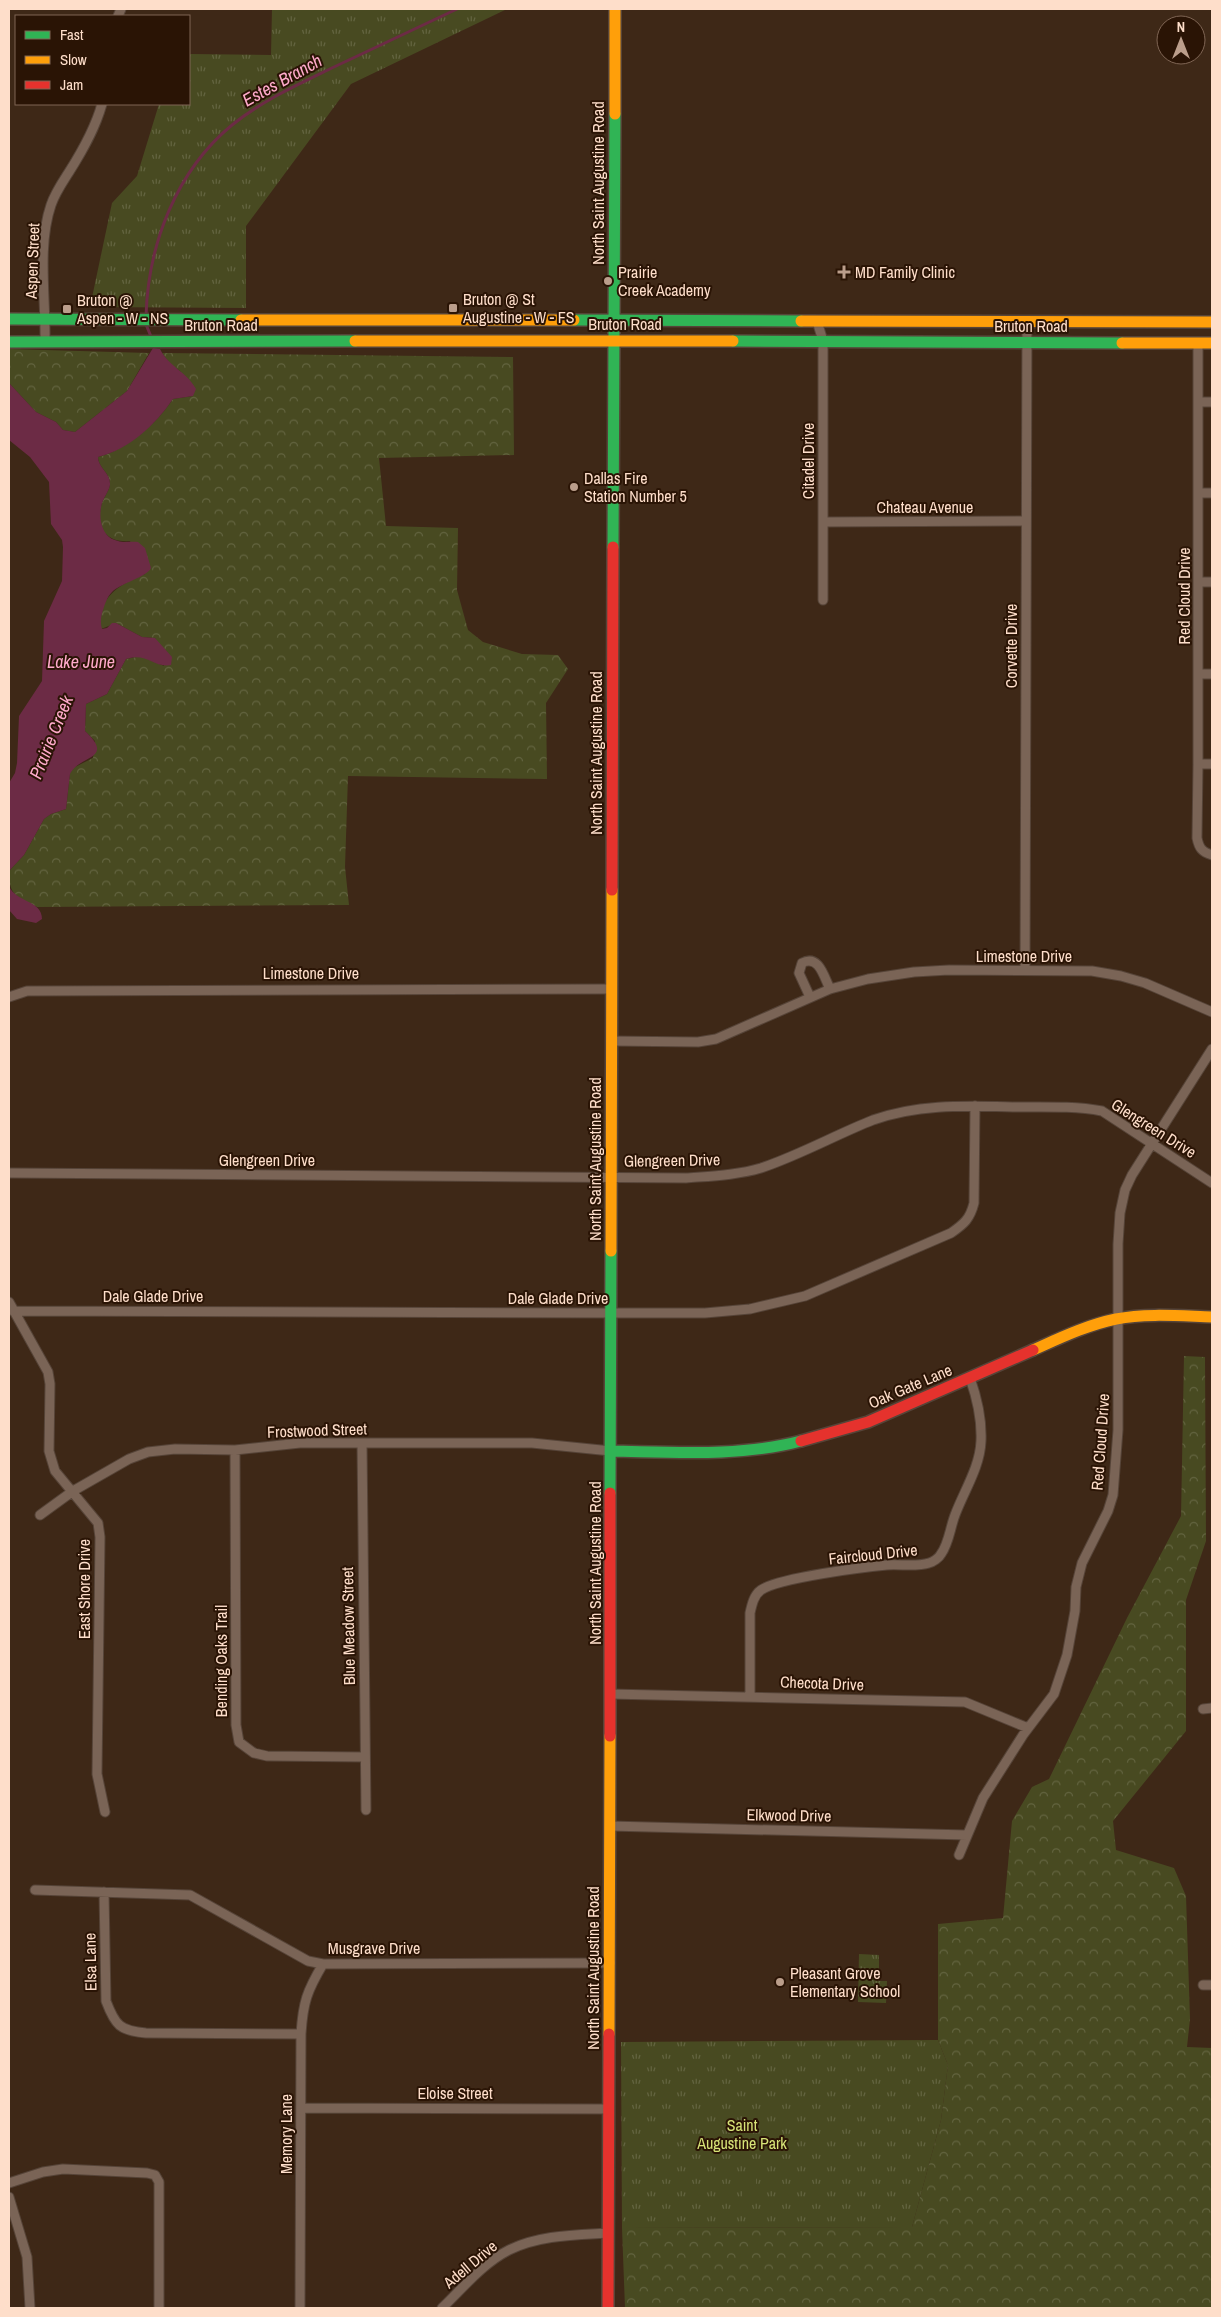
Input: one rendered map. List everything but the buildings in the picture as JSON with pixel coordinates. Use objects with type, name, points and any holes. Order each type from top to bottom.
[{"type":"street","name":"North Saint Augustine Road","points":[[608,2308],[615,9]]},
{"type":"street","name":"Aspen Street","points":[[45,342],[44,245],[51,205],[58,188],[91,135],[102,105]]},
{"type":"street","name":"Bruton Road","points":[[9,319],[1212,322]]},
{"type":"street","points":[[354,320],[354,341]]},
{"type":"street","name":"Citadel Drive","points":[[817,321],[823,341],[824,600]]},
{"type":"street","name":"Corvette Drive","points":[[1025,970],[1027,322]]},
{"type":"street","points":[[1153,322],[1153,343]]},
{"type":"street","points":[[1198,322],[1198,343]]},
{"type":"street","name":"Bruton Road","points":[[9,342],[614,340],[1212,343]]},
{"type":"street","name":"Red Cloud Drive","points":[[1198,343],[1199,674],[1197,838],[1199,848],[1205,853],[1212,855]]},
{"type":"street","points":[[1198,402],[1212,402]]},
{"type":"street","points":[[1199,493],[1212,493]]},
{"type":"street","name":"Chateau Avenue","points":[[823,522],[1026,521]]},
{"type":"street","points":[[1199,582],[1212,582]]},
{"type":"street","points":[[1199,674],[1212,674]]},
{"type":"street","points":[[1198,764],[1212,764]]},
{"type":"street","points":[[810,997],[799,973],[802,962],[807,960],[814,961],[819,966],[830,989]]},
{"type":"street","name":"Limestone Drive","points":[[611,1041],[698,1042],[716,1039],[830,989],[883,976],[914,972],[1092,971],[1121,976],[1145,983],[1212,1012]]},
{"type":"street","name":"Limestone Drive","points":[[9,996],[27,990],[612,989]]},
{"type":"street","name":"Red Cloud Drive","points":[[958,1855],[983,1798],[1028,1728],[1054,1694],[1058,1683],[1070,1638],[1076,1587],[1082,1563],[1108,1511],[1112,1495],[1118,1430],[1118,1244],[1120,1212],[1125,1190],[1151,1143],[1212,1048]]},
{"type":"street","name":"Glengreen Drive","points":[[9,1173],[686,1178],[718,1176],[752,1170],[811,1149],[873,1120],[906,1111],[934,1106],[975,1106],[1083,1107],[1102,1111],[1212,1182]]},
{"type":"street","name":"Dale Glade Drive","points":[[14,1311],[704,1313],[750,1308],[805,1296],[950,1234],[970,1217],[974,1203],[975,1106]]},
{"type":"street","name":"East Shore Drive","points":[[9,1302],[48,1372],[50,1384],[49,1451],[55,1471],[98,1523],[100,1537],[97,1774],[105,1812]]},
{"type":"street","name":"Oak Gate Lane","points":[[611,1450],[706,1452],[761,1448],[798,1442],[868,1422],[1062,1337],[1094,1325],[1119,1319],[1153,1316],[1212,1317]]},
{"type":"street","name":"Faircloud Drive","points":[[750,1696],[750,1613],[753,1600],[760,1590],[771,1585],[845,1570],[872,1566],[929,1563],[940,1556],[946,1546],[954,1517],[979,1460],[981,1441],[980,1414],[977,1397],[970,1378]]},
{"type":"street","name":"Frostwood Street","points":[[40,1515],[73,1492],[130,1459],[148,1452],[175,1449],[235,1450],[281,1444],[362,1443],[532,1443],[611,1450]]},
{"type":"street","name":"Blue Meadow Street","points":[[362,1443],[366,1810]]},
{"type":"street","name":"Bending Oaks Trail","points":[[235,1450],[236,1725],[239,1742],[254,1753],[267,1756],[364,1757]]},
{"type":"street","name":"Checota Drive","points":[[610,1694],[965,1702],[1028,1728]]},
{"type":"street","name":"Elkwood Drive","points":[[610,1826],[967,1835]]},
{"type":"street","name":"Musgrave Drive","points":[[35,1890],[190,1895],[308,1960],[323,1964],[610,1963]]},
{"type":"street","name":"Elsa Lane","points":[[104,1892],[106,2002],[112,2018],[120,2028],[132,2032],[146,2033],[301,2034]]},
{"type":"street","name":"Memory Lane","points":[[300,2308],[302,2011],[308,1989],[323,1964]]},
{"type":"street","name":"Eloise Street","points":[[301,2108],[609,2109]]},
{"type":"street","points":[[9,2183],[43,2172],[63,2169],[147,2172],[155,2175],[159,2182],[159,2308]]},
{"type":"street","points":[[9,2197],[27,2257],[30,2308]]},
{"type":"street","name":"Adell Drive","points":[[442,2308],[484,2269],[509,2250],[547,2238],[608,2232]]},
{"type":"green space","points":[[272,9],[507,9],[351,84],[246,226],[246,308],[90,307],[112,203],[137,176],[159,105],[190,105],[190,54],[271,55]]},
{"type":"green space","points":[[9,349],[149,353],[127,391],[75,432],[63,430],[56,422],[36,412],[9,383]]},
{"type":"green space","points":[[162,353],[513,357],[514,455],[379,458],[386,526],[458,528],[457,590],[468,630],[483,642],[522,654],[558,655],[568,669],[546,703],[547,779],[348,776],[345,867],[349,905],[37,907],[19,898],[11,886],[9,871],[24,855],[44,819],[51,814],[66,809],[70,773],[73,768],[93,758],[95,741],[85,731],[86,704],[107,694],[126,659],[141,656],[164,666],[155,638],[142,637],[116,623],[101,629],[100,618],[106,601],[119,587],[145,574],[130,541],[121,541],[108,536],[101,526],[100,511],[109,490],[110,481],[98,457],[130,442],[159,417],[173,399],[193,396],[180,371],[171,365]]},
{"type":"green space","points":[[1184,1356],[1205,1357],[1206,1541],[1186,1600],[1186,1731],[1113,1821],[1116,1850],[1174,1868],[1186,1896],[1190,2019],[1187,2047],[1212,2048],[1212,2308],[625,2308],[622,2228],[912,2227],[941,2120],[948,2065],[938,2040],[938,1924],[1003,1918],[1012,1821],[1032,1787],[1049,1779],[1127,1618],[1181,1516]]},
{"type":"green space","points":[[859,1954],[879,1955],[879,1981],[887,1981],[886,2003],[858,2002]]},
{"type":"green space","name":"Saint Augustine Park","points":[[938,2040],[948,2065],[941,2120],[912,2227],[622,2228],[621,2042]]},
{"type":"green space","points":[[742,2173],[756,2173],[756,2203],[742,2203]]},
{"type":"water","name":"Lake June","points":[[153,348],[160,349],[196,389],[193,396],[173,399],[150,427],[131,442],[98,457],[110,481],[100,514],[104,531],[112,539],[118,541],[138,542],[145,548],[151,568],[149,571],[112,592],[107,598],[101,624],[102,629],[107,628],[112,623],[116,623],[142,637],[155,638],[172,657],[171,665],[159,664],[139,657],[126,659],[107,694],[86,704],[85,731],[94,740],[97,747],[96,752],[74,768],[70,774],[66,809],[51,814],[44,819],[24,855],[9,871],[9,783],[15,773],[17,763],[19,716],[42,681],[44,621],[62,581],[63,547],[62,540],[51,524],[49,482],[30,457],[9,440],[9,383],[36,412],[56,422],[63,430],[75,432],[127,391]]},
{"type":"water","points":[[9,886],[17,895],[38,908],[42,919],[36,923],[17,919],[9,910]]},
{"type":"waterway","name":"Estes Branch","points":[[146,316],[152,263],[159,236],[181,187],[195,164],[212,144],[244,116],[282,93],[457,9]]},
{"type":"waterway","name":"Estes Branch","points":[[145,322],[152,339]]},
{"type":"traffic: fast","points":[[613,547],[615,114]]},
{"type":"traffic: fast","points":[[9,319],[241,320]]},
{"type":"traffic: fast","points":[[574,320],[801,321]]},
{"type":"traffic: fast","points":[[9,342],[355,341]]},
{"type":"traffic: fast","points":[[733,341],[1122,343]]},
{"type":"traffic: fast","points":[[610,1493],[611,1251]]},
{"type":"traffic: fast","points":[[611,1451],[730,1451],[778,1446],[801,1441]]},
{"type":"traffic: slow","points":[[615,9],[615,114]]},
{"type":"traffic: slow","points":[[241,320],[574,320]]},
{"type":"traffic: slow","points":[[801,321],[1212,322]]},
{"type":"traffic: slow","points":[[355,341],[733,341]]},
{"type":"traffic: slow","points":[[1122,343],[1212,343]]},
{"type":"traffic: slow","points":[[611,1251],[612,890]]},
{"type":"traffic: slow","points":[[1033,1350],[1084,1328],[1116,1319],[1152,1315],[1212,1317]]},
{"type":"traffic: slow","points":[[609,2034],[610,1736]]},
{"type":"traffic: jam","points":[[612,890],[613,547]]},
{"type":"traffic: jam","points":[[801,1441],[868,1422],[1033,1350]]},
{"type":"traffic: jam","points":[[610,1493],[610,1736]]},
{"type":"traffic: jam","points":[[608,2308],[609,2034]]},
{"type":"place","name":"MD Family Clinic","points":[[844,272]]},
{"type":"place","name":"Prairie Creek Academy","points":[[608,281]]},
{"type":"place","name":"Bruton @ St Augustine - W - FS","points":[[453,308]]},
{"type":"place","name":"Bruton @ Aspen - W - NS","points":[[67,309]]},
{"type":"place","name":"Dallas Fire Station Number 5","points":[[574,487]]},
{"type":"place","name":"Pleasant Grove Elementary School","points":[[780,1982]]},
{"type":"water label","name":"Prairie Creek","points":[[51,737]]}]
